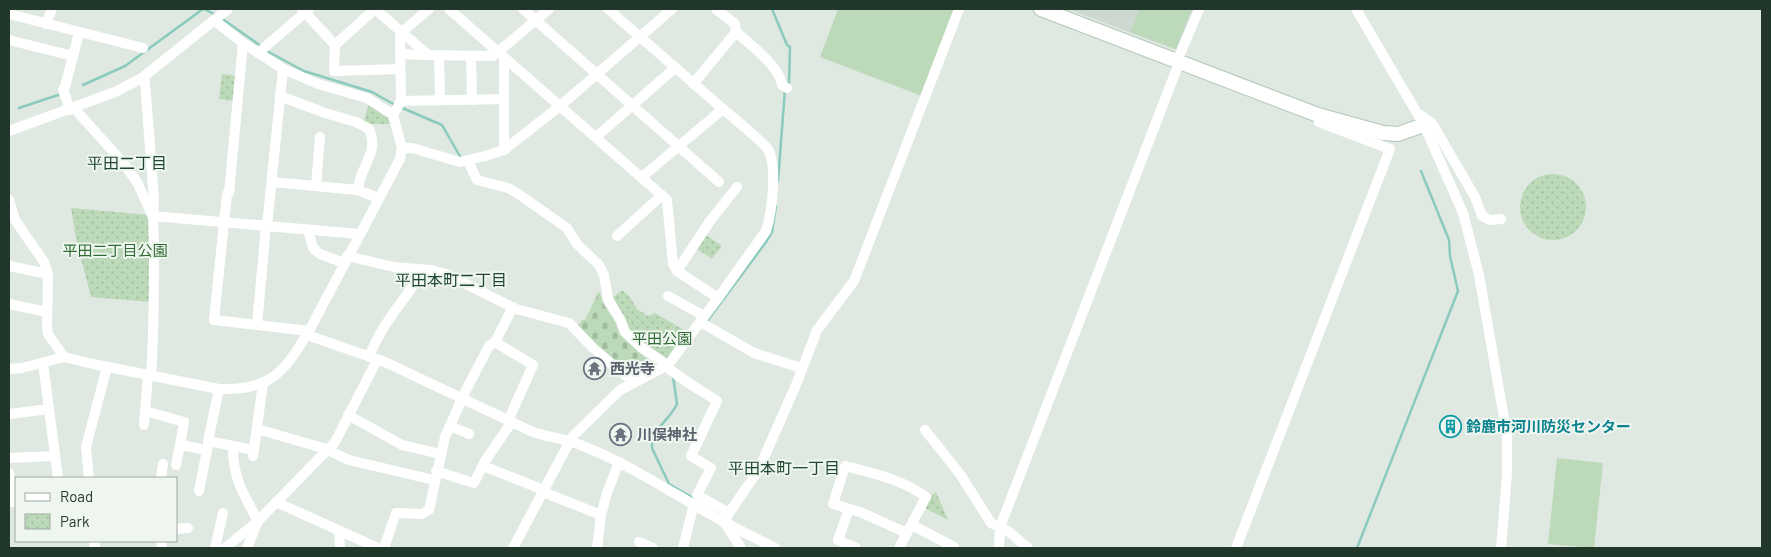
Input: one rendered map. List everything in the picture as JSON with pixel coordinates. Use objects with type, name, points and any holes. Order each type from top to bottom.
[{"type":"street","points":[[46,24],[52,9]]},
{"type":"street","points":[[335,45],[375,9],[428,55]]},
{"type":"street","points":[[9,370],[64,357],[219,389],[234,390],[250,388],[276,376],[287,365],[308,333],[400,158],[402,148],[397,108],[402,32],[429,9]]},
{"type":"street","points":[[449,9],[667,200],[673,264],[677,271],[718,298]]},
{"type":"street","points":[[523,9],[718,182]]},
{"type":"street","points":[[400,54],[439,56],[501,55],[549,9]]},
{"type":"street","points":[[513,548],[572,437],[611,398],[633,382],[668,368],[668,365],[703,322],[766,231],[770,219],[773,185],[769,152],[723,109],[608,9]]},
{"type":"street","points":[[402,148],[412,148],[464,161],[504,150],[597,75],[672,9]]},
{"type":"street","points":[[716,9],[735,24],[736,32],[773,67],[785,86]]},
{"type":"street","points":[[727,518],[758,471],[796,385],[817,330],[858,272],[959,9]]},
{"type":"street","points":[[1040,9],[1318,115],[1383,133],[1398,134],[1424,125]]},
{"type":"street","points":[[999,548],[1000,527],[1199,9]]},
{"type":"street","points":[[1356,9],[1424,125],[1463,213],[1482,294],[1507,435],[1507,474],[1501,548]]},
{"type":"street","points":[[262,50],[305,10],[335,45],[334,71],[400,69]]},
{"type":"street","points":[[12,12],[78,33],[143,48]]},
{"type":"street","points":[[9,131],[115,92],[142,78],[220,13],[244,43],[262,50],[283,69],[318,84],[397,108],[440,100],[504,99]]},
{"type":"street","points":[[694,84],[736,32]]},
{"type":"street","points":[[78,33],[63,89],[72,109],[125,165],[137,182],[152,216]]},
{"type":"street","points":[[9,40],[73,56]]},
{"type":"street","points":[[244,43],[214,320],[308,333],[373,358],[533,432],[576,443],[619,462],[694,504],[727,518],[741,548]]},
{"type":"street","points":[[501,55],[504,99],[504,150]]},
{"type":"street","points":[[439,56],[440,100]]},
{"type":"street","points":[[471,56],[472,100]]},
{"type":"street","points":[[596,137],[675,68]]},
{"type":"street","points":[[257,325],[283,69]]},
{"type":"street","points":[[142,78],[145,82],[154,199],[152,216],[154,233],[154,336],[144,425]]},
{"type":"street","points":[[280,96],[324,113],[356,122],[369,129],[373,144],[372,150],[363,168],[358,190]]},
{"type":"street","points":[[642,177],[723,109]]},
{"type":"street","points":[[1416,112],[1432,123],[1475,197],[1482,216],[1490,220],[1501,219]]},
{"type":"street","points":[[1236,548],[1390,149],[1319,122],[1318,115]]},
{"type":"street","points":[[316,186],[320,137]]},
{"type":"street","points":[[464,161],[477,180],[508,188],[567,228],[570,243],[601,268],[608,299],[625,332],[668,368],[717,401],[691,456],[711,468],[697,495],[727,518],[775,548]]},
{"type":"street","points":[[272,182],[358,190],[378,198]]},
{"type":"street","points":[[677,271],[710,221],[737,187]]},
{"type":"street","points":[[618,236],[662,195]]},
{"type":"street","points":[[9,200],[15,220],[44,262],[48,274],[48,334],[64,357]]},
{"type":"street","points":[[152,216],[359,234]]},
{"type":"street","points":[[308,230],[312,248],[320,254],[346,260],[430,270],[446,274],[513,307],[537,316],[569,323],[633,382]]},
{"type":"street","points":[[9,266],[48,274]]},
{"type":"street","points":[[225,548],[258,521],[335,442],[373,358],[381,329],[424,270]]},
{"type":"street","points":[[668,296],[703,322],[754,353],[802,368]]},
{"type":"street","points":[[9,304],[47,312]]},
{"type":"street","points":[[384,548],[396,513],[422,514],[429,510],[440,454],[450,426],[489,346],[496,342],[513,307]]},
{"type":"street","points":[[256,428],[312,445],[350,460],[474,483],[510,422],[533,365],[496,342]]},
{"type":"street","points":[[43,363],[58,477]]},
{"type":"street","points":[[89,477],[86,447],[107,366]]},
{"type":"street","points":[[180,445],[233,446],[253,453],[263,383]]},
{"type":"street","points":[[199,491],[219,389]]},
{"type":"street","points":[[9,414],[49,409]]},
{"type":"street","points":[[145,411],[184,422],[176,465]]},
{"type":"street","points":[[348,415],[402,445],[440,454]]},
{"type":"street","points":[[450,426],[469,434]]},
{"type":"street","points":[[925,430],[960,474],[991,523],[1008,531],[1028,548]]},
{"type":"street","points":[[233,446],[236,479],[258,521],[247,548]]},
{"type":"street","points":[[9,458],[55,456]]},
{"type":"street","points":[[597,548],[601,515],[619,462]]},
{"type":"street","points":[[161,477],[163,464]]},
{"type":"street","points":[[483,466],[601,515]]},
{"type":"street","points":[[899,548],[909,529],[926,497],[920,492],[884,477],[845,466],[833,504],[909,529],[954,547]]},
{"type":"street","points":[[9,473],[13,502],[15,502]]},
{"type":"street","points":[[276,502],[378,548]]},
{"type":"street","points":[[683,548],[694,504]]},
{"type":"street","points":[[849,509],[838,540],[856,548]]},
{"type":"street","points":[[215,548],[223,513]]},
{"type":"street","points":[[178,530],[188,528]]},
{"type":"street","points":[[339,531],[340,548]]},
{"type":"street","points":[[639,542],[653,548]]},
{"type":"shaded area","points":[[1068,9],[1196,9],[1179,51]]},
{"type":"green space","points":[[838,9],[955,9],[922,96],[820,57]]},
{"type":"green space","points":[[1140,9],[1191,9],[1176,49],[1130,32]]},
{"type":"green space","points":[[222,74],[237,76],[234,101],[219,99]]},
{"type":"green space","points":[[369,103],[387,115],[390,124],[369,124],[364,121]]},
{"type":"green space","points":[[1553,174],[1566,177],[1576,184],[1583,194],[1586,207],[1583,220],[1576,230],[1566,237],[1553,240],[1540,237],[1530,230],[1523,220],[1520,207],[1523,194],[1530,184],[1540,177]]},
{"type":"green space","name":"平田二丁目公園","points":[[71,208],[148,215],[150,227],[150,302],[91,297],[77,243]]},
{"type":"green space","points":[[706,235],[722,246],[712,259],[697,249]]},
{"type":"green space","name":"平田公園","points":[[622,290],[629,296],[637,309],[648,316],[655,313],[689,333],[668,360],[627,332],[610,300]]},
{"type":"green space","points":[[599,291],[604,305],[616,323],[619,334],[657,365],[634,378],[577,327],[582,320],[585,320]]},
{"type":"green space","points":[[1557,458],[1603,463],[1594,548],[1548,544]]},
{"type":"green space","points":[[936,492],[948,520],[925,508],[931,496]]},
{"type":"waterway","points":[[83,85],[125,66],[203,9]]},
{"type":"waterway","points":[[204,9],[216,15]]},
{"type":"waterway","points":[[772,9],[787,45],[790,47],[788,84]]},
{"type":"waterway","points":[[221,18],[261,46]]},
{"type":"waterway","points":[[265,50],[304,71],[372,92],[395,105]]},
{"type":"waterway","points":[[778,181],[785,89]]},
{"type":"waterway","points":[[19,108],[58,95]]},
{"type":"waterway","points":[[400,107],[442,125],[461,158]]},
{"type":"waterway","points":[[1357,548],[1458,291],[1450,256],[1449,240],[1421,171]]},
{"type":"waterway","points":[[708,320],[772,232],[776,206]]},
{"type":"waterway","points":[[673,376],[677,404],[654,435],[652,448],[669,484],[695,499]]},
{"type":"place","name":"西光寺","points":[[594,368]]},
{"type":"place","name":"鈴鹿市河川防災センター","points":[[1450,426]]},
{"type":"place","name":"川俣神社","points":[[621,434]]},
{"type":"district","name":"平田二丁目","points":[[127,162]]},
{"type":"district","name":"平田本町二丁目","points":[[451,279]]},
{"type":"district","name":"平田本町一丁目","points":[[784,467]]}]
